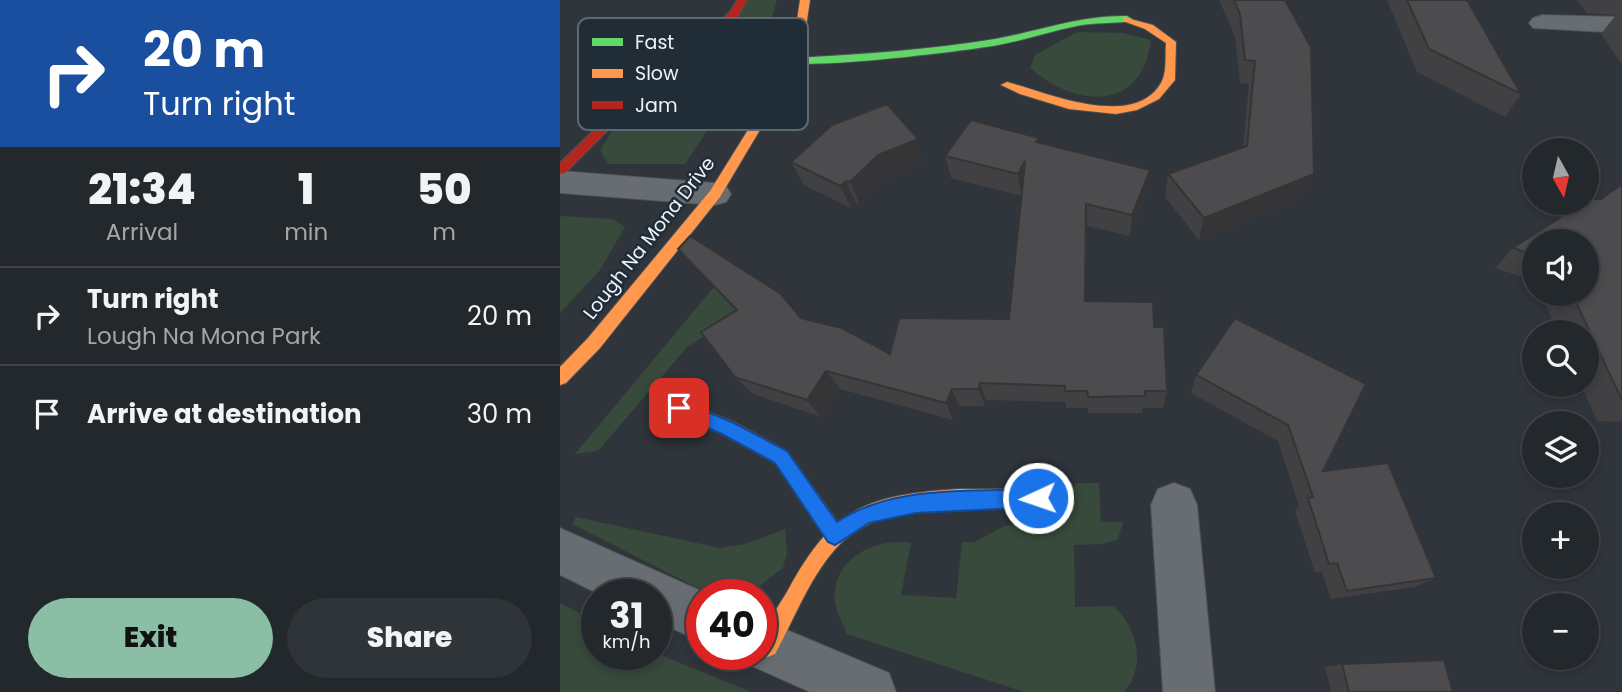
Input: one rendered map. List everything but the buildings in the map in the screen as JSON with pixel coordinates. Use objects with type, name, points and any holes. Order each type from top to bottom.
[{"type":"street","points":[[729,18],[742,0]]},
{"type":"street","name":"Lough Na Mona Drive","points":[[802,18],[805,0]]},
{"type":"street","points":[[808,61],[880,58],[964,48],[1093,20],[1124,19],[1152,27],[1171,42],[1172,66],[1166,85],[1145,102],[1114,110],[1085,111],[1056,106],[1007,85]]},
{"type":"street","points":[[1542,23],[1622,25]]},
{"type":"street","points":[[560,170],[600,130]]},
{"type":"street","name":"Lough Na Mona Drive","points":[[560,378],[594,343],[715,194],[754,130]]},
{"type":"street","points":[[560,182],[715,194]]},
{"type":"street","points":[[679,408],[728,428],[781,457],[835,535]]},
{"type":"street","points":[[777,627],[835,535],[865,515],[916,504],[1038,498]]},
{"type":"street","points":[[1174,505],[1189,692]]},
{"type":"street","points":[[560,551],[621,579]]},
{"type":"street","points":[[777,651],[870,692]]},
{"type":"green space","points":[[749,0],[777,0],[772,18],[730,18]]},
{"type":"green space","points":[[1077,32],[1123,33],[1151,40],[1145,64],[1135,81],[1121,91],[1104,96],[1086,96],[1067,91],[1030,68],[1035,55]]},
{"type":"green space","points":[[708,130],[685,164],[608,164],[600,150],[612,131]]},
{"type":"green space","points":[[560,216],[613,219],[625,227],[600,270],[560,313]]},
{"type":"green space","points":[[718,282],[738,305],[731,320],[688,346],[598,451],[575,454]]},
{"type":"green space","points":[[1076,483],[1099,483],[1101,522],[1123,522],[1118,539],[1103,544],[1074,545],[1075,607],[1114,606],[1133,636],[1137,659],[1131,681],[1124,692],[1024,692],[847,634],[836,607],[835,588],[847,564],[857,555],[883,544],[911,543],[901,595],[956,598],[962,542],[975,542],[1004,526],[1043,520],[1062,504]]},
{"type":"green space","points":[[576,517],[720,548],[745,544],[785,529],[787,553],[783,568],[769,579],[686,579],[686,582],[572,524]]},
{"type":"green space","points":[[560,603],[581,614],[581,670],[672,670],[672,660],[686,665],[686,670],[697,670],[751,692],[560,692]]},
{"type":"traffic: fast","points":[[808,60],[945,49],[1011,39],[1093,20],[1127,19]]},
{"type":"traffic: slow","points":[[802,18],[805,0]]},
{"type":"traffic: slow","points":[[1007,85],[1046,99],[1092,109],[1116,110],[1137,106],[1155,96],[1169,80],[1171,42],[1149,27],[1127,19]]},
{"type":"traffic: slow","points":[[560,378],[594,343],[715,194],[754,130]]},
{"type":"traffic: slow","points":[[777,630],[824,549],[852,522],[875,511],[930,500],[1038,498]]},
{"type":"traffic: jam","points":[[729,18],[742,0]]},
{"type":"traffic: jam","points":[[560,170],[601,130]]},
{"type":"traffic: jam","points":[[679,408],[728,428],[781,457],[835,535]]},
{"type":"route","points":[[679,408],[728,428],[781,457],[835,535],[865,515],[916,504],[1038,498]]}]
